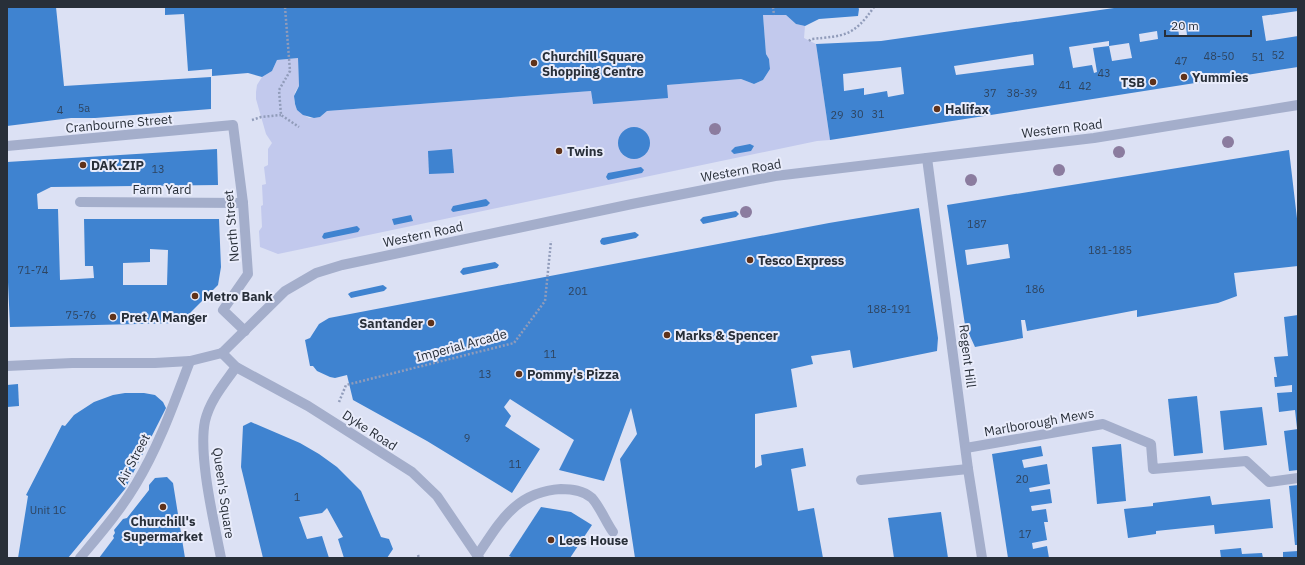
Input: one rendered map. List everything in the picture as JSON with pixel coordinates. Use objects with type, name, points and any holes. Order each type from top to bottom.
[{"type":"street","name":"Western Road","points":[[222,353],[285,291],[316,273],[383,256],[775,176],[1094,138],[1298,105]]},
{"type":"street","name":"Cranbourne Street","points":[[7,146],[233,125]]},
{"type":"street","name":"North Street","points":[[233,125],[243,203],[248,274],[223,310],[245,331]]},
{"type":"street","name":"Regent Hill","points":[[927,158],[952,333],[968,469],[982,558]]},
{"type":"street","name":"Farm Yard","points":[[80,202],[243,203]]},
{"type":"street","name":"Dyke Road","points":[[222,353],[236,368],[332,421],[412,472],[437,496],[478,557]]},
{"type":"street","points":[[7,366],[190,361],[222,353]]},
{"type":"street","name":"Air Street","points":[[80,558],[120,508],[136,484],[168,419],[190,361]]},
{"type":"street","name":"Queen's Square","points":[[221,558],[209,487],[204,437],[206,420],[211,404],[236,368]]},
{"type":"street","name":"Marlborough Mews","points":[[966,448],[1103,424],[1150,444],[1153,469],[1246,461],[1268,482],[1298,478]]},
{"type":"street","points":[[861,480],[968,469]]},
{"type":"street","points":[[478,557],[511,509],[519,502],[547,490],[574,489],[592,498],[613,532]]},
{"type":"path","points":[[281,115],[279,90],[290,71],[285,7]]},
{"type":"path","points":[[773,7],[774,15]]},
{"type":"path","points":[[809,41],[811,39],[834,37],[851,31],[863,23],[874,7]]},
{"type":"path","points":[[261,117],[281,115],[299,127]]},
{"type":"path","name":"Imperial Arcade","points":[[332,421],[346,385],[514,343],[544,301],[554,220]]},
{"type":"shaded area","points":[[763,15],[786,15],[796,24],[805,26],[804,38],[816,44],[830,140],[817,141],[278,254],[260,247],[259,231],[262,227],[261,206],[263,205],[262,185],[266,184],[264,167],[268,165],[268,149],[272,143],[266,134],[256,99],[256,92],[257,85],[262,77],[272,71],[277,60],[298,58],[299,86],[295,92],[294,101],[297,110],[309,118],[320,117],[327,111],[591,91],[593,104],[667,85],[741,79],[754,84],[763,80],[770,69],[769,59],[766,54]]},
{"type":"building","points":[[7,7],[56,7],[64,86],[211,77],[211,109],[95,118],[71,118],[7,126]]},
{"type":"building","name":"Churchill Square Shopping Centre","points":[[165,7],[858,7],[859,9],[858,16],[819,19],[805,26],[796,24],[786,15],[763,15],[766,54],[769,59],[770,69],[763,80],[754,84],[741,79],[667,85],[668,98],[593,104],[591,91],[327,111],[320,117],[314,118],[303,115],[297,110],[295,104],[294,96],[299,86],[298,58],[277,60],[272,71],[262,77],[248,73],[212,76],[212,69],[188,71],[184,14],[165,15]]},
{"type":"building","points":[[1121,7],[1298,7],[1298,11],[1262,16],[1266,41],[1298,36],[1298,67],[830,140],[816,44],[881,41]],"holes":[[[1186,26],[1187,35],[1179,36],[1178,27]],[[1157,31],[1158,39],[1140,42],[1139,34]],[[1109,41],[1109,46],[1093,48],[1097,72],[1094,73],[1092,65],[1073,68],[1069,47]],[[1129,43],[1132,58],[1112,61],[1109,46]],[[1033,54],[1034,65],[956,75],[954,66]],[[901,67],[904,94],[888,97],[887,91],[864,95],[864,88],[844,91],[843,74]]]},
{"type":"building","points":[[637,127],[643,129],[648,134],[650,143],[648,152],[643,157],[631,159],[625,157],[620,152],[618,140],[620,134],[625,129]]},
{"type":"building","points":[[750,144],[754,146],[751,151],[734,154],[731,151],[735,147]]},
{"type":"building","points":[[217,149],[218,185],[51,187],[37,194],[38,209],[58,209],[60,280],[94,278],[93,266],[85,266],[84,219],[219,219],[221,267],[218,285],[180,323],[10,327],[7,260],[7,162]],"holes":[[[150,249],[168,250],[167,285],[123,285],[123,263],[150,262]]]},
{"type":"building","points":[[452,149],[454,173],[429,174],[428,151]]},
{"type":"building","points":[[1289,150],[1298,227],[1298,266],[1234,273],[1237,296],[1218,303],[1137,317],[1137,310],[1027,331],[1025,320],[1021,320],[1023,338],[975,347],[965,325],[947,205]],"holes":[[[1008,244],[1010,258],[967,265],[965,250]]]},
{"type":"building","points":[[641,167],[644,170],[642,173],[608,180],[606,177],[608,173]]},
{"type":"building","points":[[486,199],[490,203],[487,206],[453,212],[451,210],[453,206]]},
{"type":"building","points":[[919,208],[938,338],[937,351],[853,368],[850,350],[811,356],[813,364],[791,369],[797,407],[755,414],[755,468],[762,465],[761,455],[803,448],[806,466],[791,469],[798,511],[814,508],[823,558],[635,558],[620,459],[637,434],[631,408],[604,481],[559,470],[574,440],[510,399],[504,407],[511,416],[505,426],[540,449],[512,493],[427,441],[353,400],[347,375],[335,378],[330,377],[317,371],[313,366],[310,366],[305,340],[310,338],[319,324],[329,318],[829,223]]},
{"type":"building","points":[[736,211],[739,214],[736,217],[703,224],[700,220],[703,217]]},
{"type":"building","points":[[411,215],[413,221],[394,225],[392,219]]},
{"type":"building","points":[[357,226],[360,229],[358,232],[324,239],[322,237],[324,233]]},
{"type":"building","points":[[635,232],[639,235],[636,238],[604,245],[601,244],[600,241],[602,238]]},
{"type":"building","points":[[495,262],[499,265],[497,268],[463,275],[460,272],[463,268]]},
{"type":"building","points":[[383,285],[387,288],[384,291],[351,298],[348,294],[351,292]]},
{"type":"building","points":[[1298,315],[1297,428],[1295,410],[1279,412],[1277,393],[1292,392],[1292,385],[1275,387],[1274,377],[1277,377],[1274,357],[1288,356],[1284,317]]},
{"type":"building","points":[[18,384],[19,406],[7,407],[7,385]]},
{"type":"building","points":[[125,393],[144,393],[155,395],[163,402],[166,408],[125,489],[68,558],[18,558],[28,496],[26,495],[62,425],[65,426],[74,415],[94,402],[113,395]]},
{"type":"building","points":[[1197,396],[1203,453],[1174,456],[1168,399]]},
{"type":"building","points":[[1262,407],[1267,445],[1224,450],[1220,411]]},
{"type":"building","points":[[251,422],[300,443],[319,454],[337,467],[361,491],[381,537],[389,539],[393,549],[387,558],[344,558],[338,539],[343,537],[327,508],[322,513],[299,517],[307,539],[322,536],[329,558],[263,558],[241,467],[243,426]]},
{"type":"building","points":[[1298,429],[1298,470],[1289,471],[1284,431]]},
{"type":"building","points":[[1121,444],[1126,501],[1097,504],[1092,447]]},
{"type":"building","points":[[1041,446],[1043,456],[1022,460],[1024,468],[1047,464],[1050,484],[1029,488],[1030,492],[1050,489],[1052,503],[1031,506],[1032,511],[1046,509],[1048,522],[1044,522],[1047,540],[1032,543],[1033,549],[1047,546],[1049,558],[1008,558],[992,454]]},
{"type":"building","points":[[167,477],[173,483],[185,558],[99,558],[114,538],[114,530],[123,519],[127,518],[149,490],[149,485],[155,478]]},
{"type":"building","points":[[1298,485],[1298,545],[1295,545],[1289,486]]},
{"type":"building","points":[[1210,496],[1212,505],[1270,499],[1273,528],[1215,534],[1214,525],[1156,531],[1156,534],[1128,538],[1124,509],[1153,506],[1153,503]]},
{"type":"building","name":"Lees House","points":[[541,507],[571,512],[592,525],[570,558],[513,558],[509,556]]},
{"type":"building","points":[[941,512],[948,558],[894,558],[888,518]]},
{"type":"building","points":[[1241,548],[1242,554],[1262,553],[1263,558],[1221,558],[1220,550]]},
{"type":"building","points":[[1298,551],[1298,558],[1283,558],[1283,552]]},
{"type":"place","name":"Churchill Square Shopping Centre","points":[[534,63]]},
{"type":"place","name":"Yummies","points":[[1184,77]]},
{"type":"place","name":"TSB","points":[[1153,82]]},
{"type":"place","name":"Halifax","points":[[937,109]]},
{"type":"place","name":"Twins","points":[[559,151]]},
{"type":"place","name":"DAK.ZIP","points":[[83,165]]},
{"type":"place","name":"Tesco Express","points":[[750,260]]},
{"type":"place","name":"Metro Bank","points":[[195,296]]},
{"type":"place","name":"Pret A Manger","points":[[113,317]]},
{"type":"place","name":"Santander","points":[[431,323]]},
{"type":"place","name":"Marks & Spencer","points":[[667,335]]},
{"type":"place","name":"Pommy's Pizza","points":[[519,374]]},
{"type":"place","name":"Churchill's Supermarket","points":[[163,507]]},
{"type":"place","name":"Lees House","points":[[551,540]]}]
